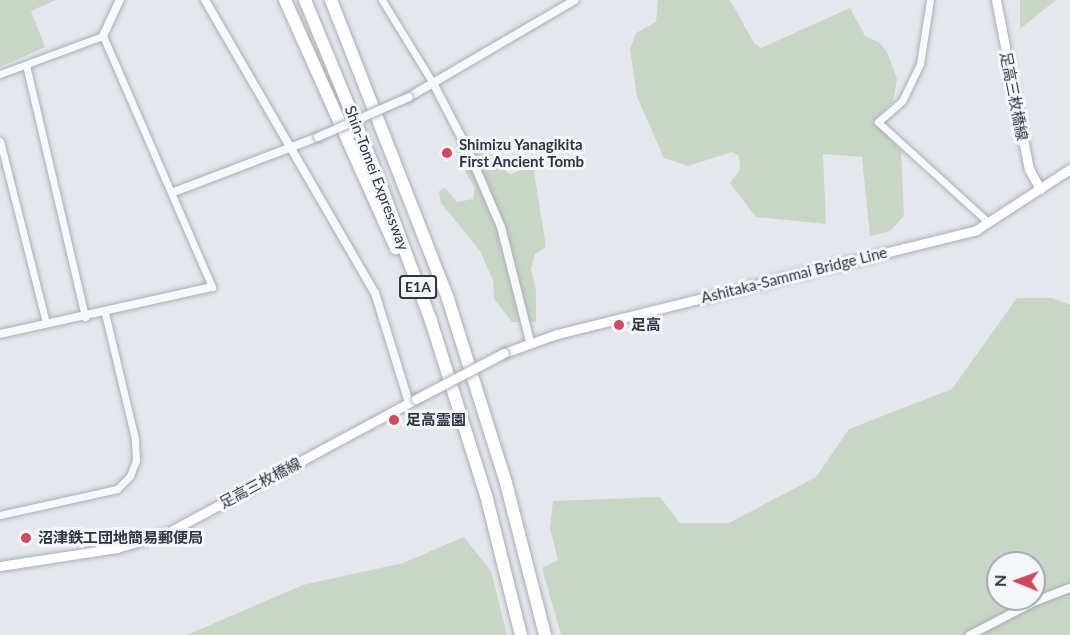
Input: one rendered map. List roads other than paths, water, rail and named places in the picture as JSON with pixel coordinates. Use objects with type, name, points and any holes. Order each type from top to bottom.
[{"type":"highway","points":[[285,0],[368,180],[461,411]]},
{"type":"highway","name":"Shin-Tomei Expressway","points":[[305,0],[377,175],[461,411],[509,581],[521,635]]},
{"type":"highway","name":"Shin-Tomei Expressway","points":[[331,0],[373,100],[477,387],[545,635]]},
{"type":"highway","points":[[338,0],[373,100]]},
{"type":"main road","name":"足高三枚橋線","points":[[996,0],[1029,169],[1040,189]]},
{"type":"main road","name":"Ashitaka-Sammai Bridge Line","points":[[504,353],[530,342],[956,236],[988,222],[1070,169]]},
{"type":"main road","name":"足高三枚橋線","points":[[1,563],[117,548],[167,533],[504,353]]},
{"type":"street","points":[[0,74],[103,36],[120,0]]},
{"type":"street","points":[[205,0],[375,293],[413,401]]},
{"type":"street","points":[[382,0],[434,85],[472,159],[501,227],[530,342]]},
{"type":"street","points":[[174,192],[290,149],[409,97],[434,85],[575,0]]},
{"type":"street","points":[[930,0],[920,64],[902,101],[878,122],[988,222]]},
{"type":"street","points":[[0,334],[105,313],[212,287],[174,192],[103,36]]},
{"type":"street","points":[[26,64],[85,317]]},
{"type":"street","points":[[0,141],[46,323]]},
{"type":"street","points":[[0,515],[117,489],[130,476],[136,460],[135,439],[105,313]]},
{"type":"street","points":[[970,635],[1036,601],[1070,588]]},
{"type":"place","name":"Shimizu Yanagikita First Ancient Tomb","points":[[447,153]]},
{"type":"place","name":"足高","points":[[619,325]]},
{"type":"place","name":"足高霊園","points":[[394,420]]},
{"type":"place","name":"沼津鉄工団地簡易郵便局","points":[[26,538]]}]
